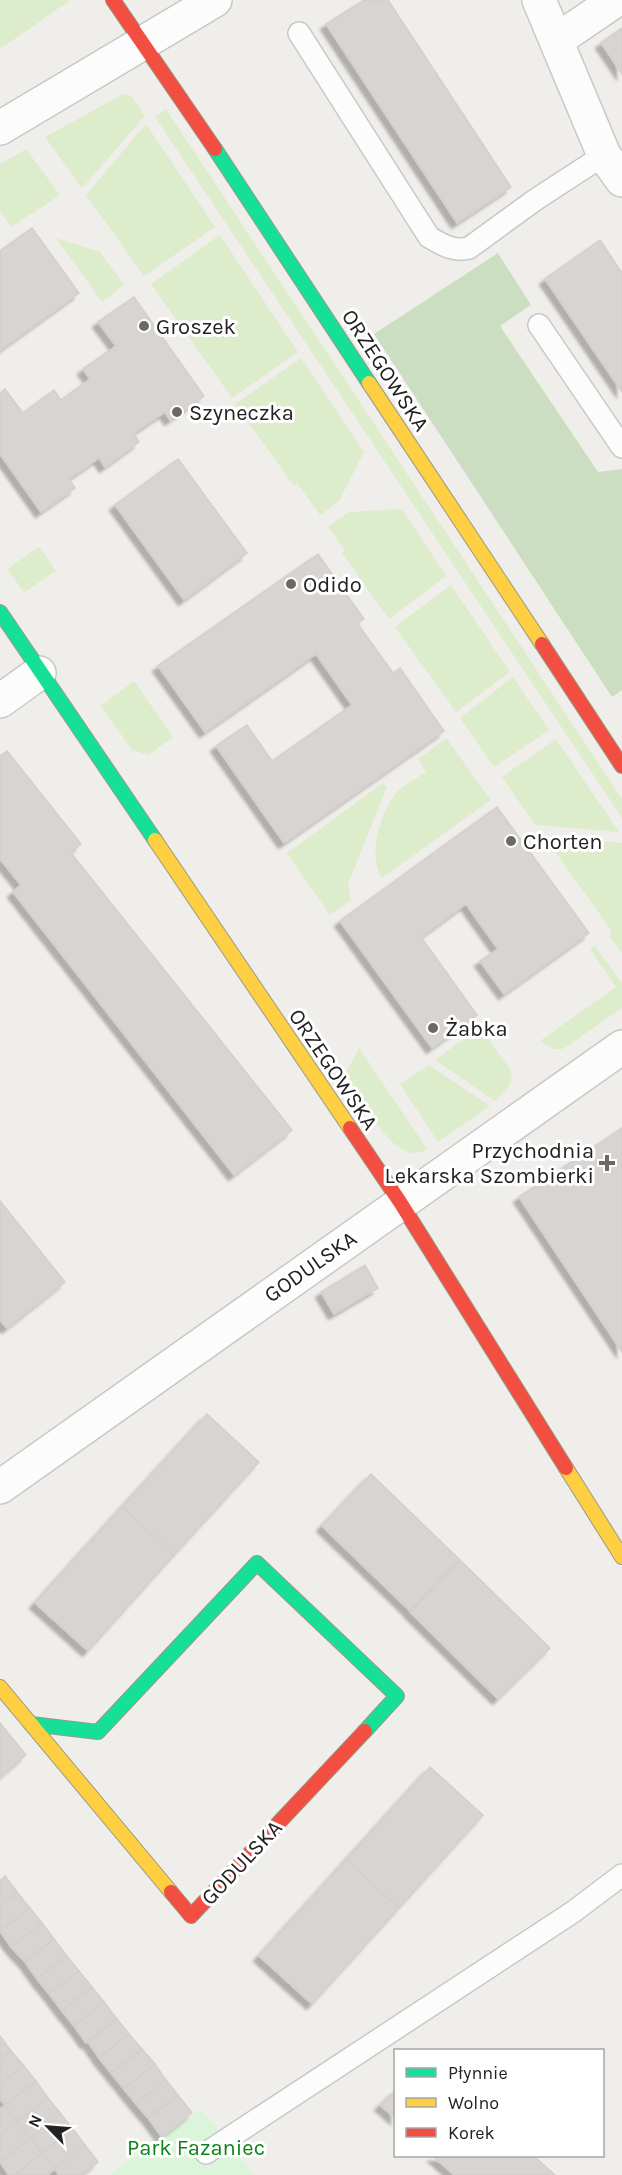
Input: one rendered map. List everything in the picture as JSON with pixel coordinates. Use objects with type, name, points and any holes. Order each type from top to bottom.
[{"type":"street","name":"ORZEGOWSKA","points":[[113,0],[622,766]]},
{"type":"street","points":[[0,128],[215,0]]},
{"type":"street","points":[[539,0],[613,168]]},
{"type":"street","points":[[557,40],[616,0]]},
{"type":"street","name":"ORZEGOWSKA","points":[[0,612],[39,674],[400,1203],[622,1557]]},
{"type":"street","points":[[0,700],[39,674]]},
{"type":"street","name":"GODULSKA","points":[[0,1487],[622,1047]]},
{"type":"street","name":"GODULSKA","points":[[0,1687],[191,1916],[397,1696],[257,1563],[98,1732],[31,1724]]},
{"type":"lane","points":[[298,33],[429,237],[443,246],[458,251],[469,248],[535,200],[613,168]]},
{"type":"lane","points":[[539,325],[622,447]]},
{"type":"lane","points":[[206,2153],[573,1912],[622,1875]]},
{"type":"green space","points":[[0,0],[69,0],[69,1],[0,49]]},
{"type":"green space","points":[[123,94],[131,96],[145,116],[82,188],[45,137]]},
{"type":"green space","points":[[166,109],[622,799],[622,818],[155,117]]},
{"type":"green space","points":[[146,124],[215,227],[144,276],[86,195]]},
{"type":"green space","points":[[26,149],[60,195],[11,227],[0,211],[0,164]]},
{"type":"green space","points":[[220,235],[298,352],[232,398],[151,284]]},
{"type":"green space","points":[[56,238],[100,252],[124,285],[102,302]]},
{"type":"green space","points":[[498,253],[531,305],[500,326],[598,472],[622,469],[622,690],[612,697],[374,334]]},
{"type":"green space","points":[[301,358],[364,452],[339,501],[320,515],[297,483],[294,486],[235,404]]},
{"type":"green space","points":[[402,509],[446,576],[389,619],[342,553],[345,550],[328,527],[349,512]]},
{"type":"green space","points":[[39,547],[56,571],[24,592],[7,569]]},
{"type":"green space","points":[[451,585],[510,672],[456,712],[395,627]]},
{"type":"green space","points":[[513,677],[549,730],[494,767],[460,718]]},
{"type":"green space","points":[[134,681],[173,737],[148,755],[132,750],[101,706]]},
{"type":"green space","points":[[446,738],[491,800],[382,878],[376,859],[376,848],[383,815],[396,793],[426,772],[418,759]]},
{"type":"green space","points":[[556,739],[619,832],[535,825],[502,777]]},
{"type":"green space","points":[[383,783],[387,787],[348,884],[351,900],[330,915],[287,853]]},
{"type":"green space","points":[[544,836],[622,843],[622,953],[609,936],[611,930]]},
{"type":"green space","points":[[595,946],[622,983],[622,1008],[563,1049],[553,1049],[540,1041],[616,987],[590,949]]},
{"type":"green space","points":[[480,1027],[512,1072],[510,1085],[495,1101],[435,1060]]},
{"type":"green space","points":[[359,1048],[427,1149],[415,1153],[403,1150],[391,1140],[369,1113],[346,1073]]},
{"type":"green space","points":[[429,1065],[490,1106],[438,1142],[400,1084]]},
{"type":"green space","name":"Park Fazaniec","points":[[201,2109],[254,2175],[109,2175]]},
{"type":"building","points":[[364,0],[388,0],[511,187],[457,223],[326,24]]},
{"type":"building","points":[[622,28],[622,74],[601,43]]},
{"type":"building","points":[[32,228],[79,293],[0,350],[0,251]]},
{"type":"building","points":[[600,240],[622,273],[622,392],[545,279]]},
{"type":"building","points":[[134,297],[204,396],[170,420],[165,412],[134,433],[139,442],[105,467],[99,458],[69,479],[75,488],[41,512],[0,454],[0,393],[5,389],[23,413],[54,390],[61,400],[90,379],[83,369],[116,346],[98,322]]},
{"type":"building","points":[[178,459],[247,553],[184,600],[115,505]]},
{"type":"building","points":[[318,554],[364,619],[357,623],[393,673],[400,668],[444,731],[284,843],[216,746],[247,725],[272,761],[352,705],[316,654],[205,732],[158,666]]},
{"type":"building","points":[[7,751],[81,844],[71,853],[292,1130],[234,1175],[13,892],[21,885],[0,859],[0,756]]},
{"type":"building","points":[[497,807],[589,933],[504,994],[480,961],[498,949],[466,904],[421,937],[477,1015],[432,1048],[340,921]]},
{"type":"building","points":[[622,1128],[622,1352],[519,1197]]},
{"type":"building","points":[[0,1201],[65,1282],[7,1328],[0,1320]]},
{"type":"building","points":[[365,1265],[378,1288],[334,1314],[321,1292]]},
{"type":"building","points":[[207,1414],[259,1462],[174,1555],[122,1507]]},
{"type":"building","points":[[371,1474],[460,1560],[410,1611],[322,1526]]},
{"type":"building","points":[[122,1507],[174,1555],[88,1651],[35,1603]]},
{"type":"building","points":[[460,1560],[550,1648],[498,1699],[410,1612]]},
{"type":"building","points":[[0,1723],[26,1755],[0,1777]]},
{"type":"building","points":[[430,1767],[483,1815],[399,1908],[346,1860]]},
{"type":"building","points":[[346,1860],[399,1908],[312,2004],[259,1956]]},
{"type":"building","points":[[5,1876],[17,1892],[0,1906],[0,1881]]},
{"type":"building","points":[[17,1892],[30,1908],[0,1931],[0,1906]]},
{"type":"building","points":[[30,1908],[42,1923],[11,1947],[0,1931]]},
{"type":"building","points":[[42,1923],[54,1939],[25,1962],[11,1947]]},
{"type":"building","points":[[54,1939],[67,1956],[37,1979],[25,1962]]},
{"type":"building","points":[[67,1956],[79,1971],[49,1994],[37,1979]]},
{"type":"building","points":[[79,1971],[92,1987],[62,2011],[49,1994]]},
{"type":"building","points":[[92,1987],[104,2002],[74,2026],[62,2011]]},
{"type":"building","points":[[104,2002],[117,2019],[86,2043],[74,2026]]},
{"type":"building","points":[[117,2019],[129,2034],[99,2058],[88,2042]]},
{"type":"building","points":[[129,2034],[142,2049],[111,2073],[99,2058]]},
{"type":"building","points":[[0,2036],[11,2051],[0,2059]]},
{"type":"building","points":[[142,2049],[155,2064],[124,2089],[111,2073]]},
{"type":"building","points":[[11,2051],[24,2066],[0,2084],[0,2059]]},
{"type":"building","points":[[155,2064],[166,2080],[136,2104],[124,2089]]},
{"type":"building","points":[[24,2066],[36,2081],[5,2105],[0,2099],[0,2084]]},
{"type":"building","points":[[166,2080],[178,2095],[148,2118],[136,2104]]},
{"type":"building","points":[[36,2081],[48,2098],[17,2122],[5,2105]]},
{"type":"building","points":[[394,2092],[394,2117],[380,2105]]},
{"type":"building","points":[[178,2095],[192,2113],[162,2137],[148,2118]]},
{"type":"building","points":[[48,2098],[61,2114],[30,2138],[17,2122]]},
{"type":"building","points":[[5,2105],[17,2122],[0,2135],[0,2109]]},
{"type":"building","points":[[61,2114],[73,2129],[42,2153],[30,2138]]},
{"type":"building","points":[[17,2122],[30,2138],[0,2162],[0,2135]]},
{"type":"building","points":[[73,2129],[85,2145],[55,2169],[42,2153]]},
{"type":"building","points":[[30,2138],[42,2153],[15,2175],[9,2175],[0,2162]]},
{"type":"building","points":[[85,2145],[98,2162],[82,2175],[59,2175],[55,2169]]},
{"type":"building","points":[[42,2153],[55,2169],[47,2175],[15,2175]]},
{"type":"building","points":[[434,2157],[535,2157],[555,2175],[454,2175]]},
{"type":"traffic: fast","points":[[215,149],[369,383]]},
{"type":"traffic: fast","points":[[0,612],[155,840]]},
{"type":"traffic: fast","points":[[31,1724],[98,1732],[257,1563],[397,1696],[365,1731]]},
{"type":"traffic: slow","points":[[369,383],[542,644]]},
{"type":"traffic: slow","points":[[155,840],[350,1128]]},
{"type":"traffic: slow","points":[[566,1468],[622,1557]]},
{"type":"traffic: slow","points":[[0,1687],[171,1892]]},
{"type":"traffic: jam","points":[[113,0],[215,149]]},
{"type":"traffic: jam","points":[[542,644],[622,766]]},
{"type":"traffic: jam","points":[[350,1128],[400,1202],[566,1468]]},
{"type":"traffic: jam","points":[[171,1892],[191,1916],[365,1731]]},
{"type":"place","name":"Groszek","points":[[144,326]]},
{"type":"place","name":"Szyneczka","points":[[177,412]]},
{"type":"place","name":"Odido","points":[[291,584]]},
{"type":"place","name":"Chorten","points":[[511,841]]},
{"type":"place","name":"Żabka","points":[[433,1028]]},
{"type":"place","name":"Przychodnia Lekarska Szombierki","points":[[607,1163]]}]
